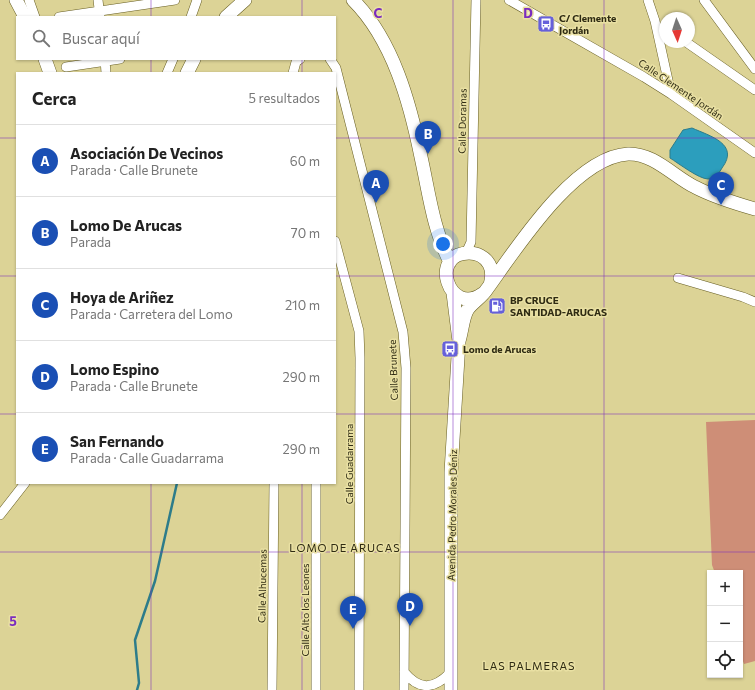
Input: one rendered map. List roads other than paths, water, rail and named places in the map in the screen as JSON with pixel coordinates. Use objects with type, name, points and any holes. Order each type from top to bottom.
[{"type":"main road","points":[[16,0],[24,16]]},
{"type":"main road","points":[[227,16],[245,0]]},
{"type":"main road","points":[[353,0],[372,21],[404,90],[412,117],[434,222],[441,243],[461,253],[482,257],[498,258],[515,249]]},
{"type":"main road","points":[[45,60],[50,72]]},
{"type":"main road","points":[[188,72],[194,60]]},
{"type":"main road","points":[[459,341],[467,310],[488,288],[530,227],[574,182],[599,163],[628,154],[647,157],[693,186],[715,197],[755,209]]},
{"type":"main road","points":[[461,253],[447,268],[446,281],[454,293],[460,297],[471,299],[477,297],[488,288],[492,271],[482,257]]},
{"type":"main road","points":[[454,293],[459,341]]},
{"type":"main road","name":"Avenida Pedro Morales Déniz","points":[[450,690],[451,472],[459,341]]},
{"type":"street","points":[[30,0],[35,16]]},
{"type":"street","points":[[98,0],[100,14]]},
{"type":"street","points":[[73,16],[100,14],[175,0]]},
{"type":"street","points":[[191,16],[197,0]]},
{"type":"street","name":"Calle Doramas","points":[[461,253],[476,0]]},
{"type":"street","name":"Calle Clemente Jordán","points":[[509,0],[671,94],[755,153]]},
{"type":"street","points":[[648,0],[656,21],[671,94]]},
{"type":"street","points":[[704,0],[755,69]]},
{"type":"street","points":[[695,48],[755,90]]},
{"type":"street","points":[[66,67],[105,60],[106,72]]},
{"type":"street","points":[[167,72],[172,60]]},
{"type":"street","points":[[293,72],[296,62],[299,60]]},
{"type":"street","name":"Calle Brunete","points":[[331,60],[336,68],[403,332],[406,368],[404,690]]},
{"type":"street","name":"Calle Guadarrama","points":[[336,245],[359,331],[359,690]]},
{"type":"street","points":[[678,278],[755,302]]},
{"type":"street","points":[[0,515],[24,484]]},
{"type":"street","name":"Calle Alhucemas","points":[[272,690],[274,484]]},
{"type":"street","name":"Calle Alto los Leones","points":[[316,484],[316,690]]},
{"type":"street","points":[[404,672],[412,684],[422,689],[432,688],[440,684],[450,673]]},
{"type":"water","points":[[692,128],[714,138],[725,147],[727,160],[718,174],[713,178],[708,179],[699,176],[670,158],[670,150],[683,130]]},
{"type":"waterway","points":[[137,690],[139,683],[135,640],[155,581],[177,484]]},
{"type":"place","name":"C/ Clemente Jordán","points":[[546,24]]},
{"type":"place","name":"Lomo De Arucas","points":[[428,154]]},
{"type":"place","name":"Asociación De Vecinos","points":[[376,203]]},
{"type":"place","name":"Hoya de Ariñez","points":[[721,205]]},
{"type":"place","name":"BP CRUCE SANTIDAD-ARUCAS","points":[[497,306]]},
{"type":"place","name":"Lomo de Arucas","points":[[450,349]]},
{"type":"place","name":"Lomo Espino","points":[[410,626]]},
{"type":"place","name":"San Fernando","points":[[353,629]]},
{"type":"district","name":"LOMO DE ARUCAS","points":[[345,547]]},
{"type":"district","name":"LAS PALMERAS","points":[[529,665]]}]
